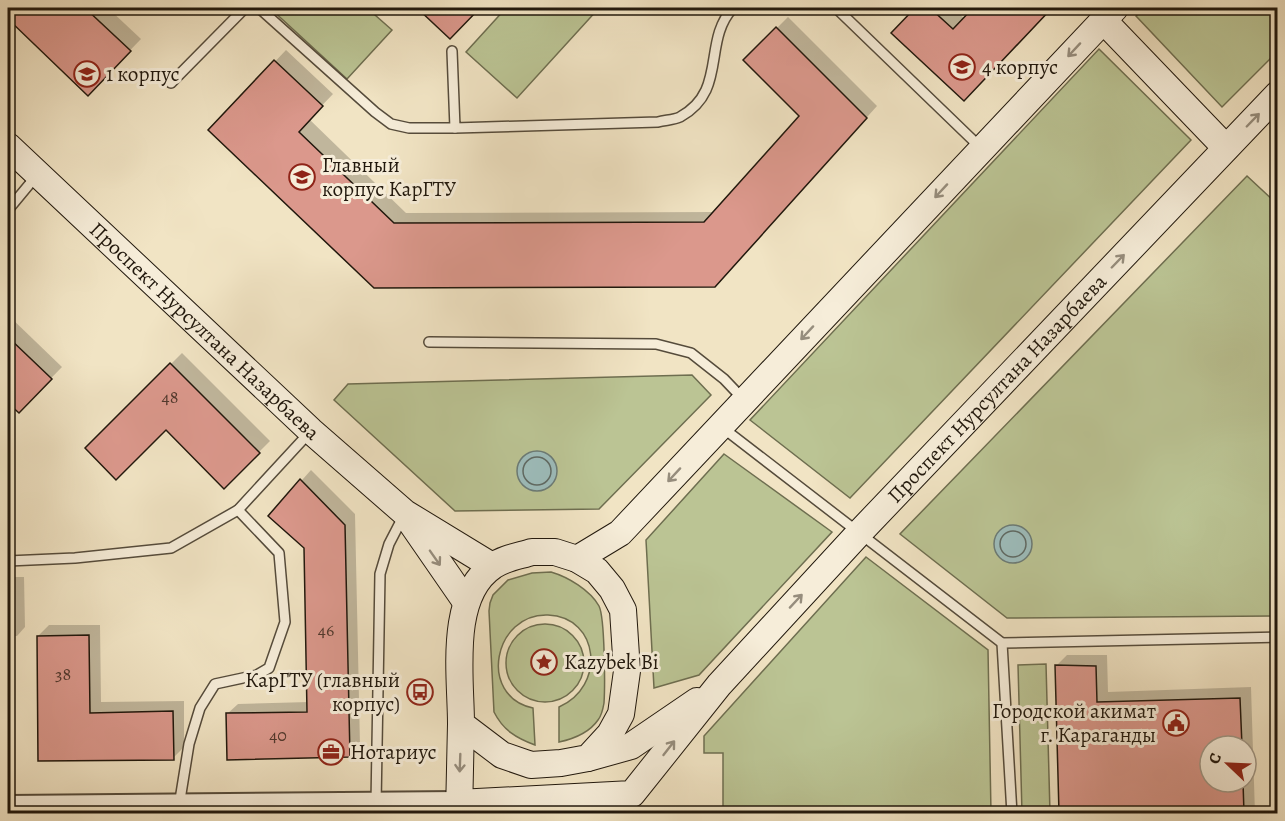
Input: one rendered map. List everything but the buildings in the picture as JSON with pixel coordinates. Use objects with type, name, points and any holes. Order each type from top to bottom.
[{"type":"main road","points":[[577,559],[620,533],[1109,14],[1226,148]]},
{"type":"main road","name":"Проспект Нурсултана Назарбаева","points":[[633,804],[719,685],[860,532],[1278,94]]},
{"type":"main road","name":"Проспект Нурсултана Назарбаева","points":[[8,146],[311,431],[405,513],[492,567]]},
{"type":"main road","name":"Проспект Нурсултана Назарбаева","points":[[405,513],[466,602]]},
{"type":"main road","points":[[532,552],[555,552],[577,559],[597,571],[612,589],[622,610],[633,804],[459,808],[461,622],[466,602],[477,582],[492,567],[510,558],[532,552]]},
{"type":"main road","points":[[461,724],[502,755],[531,765],[588,758],[610,734],[621,714],[627,671]]},
{"type":"main road","name":"Проспект Нурсултана Назарбаева","points":[[588,758],[631,746],[719,685]]},
{"type":"street","points":[[8,807],[179,806],[209,809],[376,804],[459,808]]},
{"type":"lane","points":[[171,83],[245,8]]},
{"type":"lane","points":[[259,8],[375,112],[391,124],[410,128],[657,122],[680,117],[701,100],[712,80],[718,34],[733,8]]},
{"type":"lane","points":[[836,8],[981,148]]},
{"type":"lane","points":[[452,51],[455,128]]},
{"type":"lane","points":[[8,210],[37,175]]},
{"type":"lane","points":[[429,342],[656,344],[691,353],[724,379],[744,400]]},
{"type":"lane","points":[[720,425],[1002,643],[1278,637]]},
{"type":"lane","points":[[8,561],[75,558],[171,548],[238,510],[311,431]]},
{"type":"lane","points":[[179,806],[189,744],[200,708],[214,684],[257,675],[269,668],[285,622],[279,553],[238,510]]},
{"type":"lane","points":[[376,804],[380,574],[389,544],[405,513]]},
{"type":"lane","points":[[1002,643],[1012,813]]},
{"type":"green space","points":[[270,8],[367,8],[392,30],[347,79]]},
{"type":"green space","points":[[506,8],[599,8],[517,98],[466,52]]},
{"type":"green space","points":[[1145,8],[1277,8],[1277,52],[1222,107],[1136,16]]},
{"type":"green space","points":[[1099,49],[1191,140],[850,498],[750,420]]},
{"type":"green space","points":[[1247,176],[1277,204],[1277,616],[1007,618],[900,534]]},
{"type":"green space","points":[[692,375],[711,395],[599,509],[455,511],[334,400],[348,384]]},
{"type":"green space","points":[[724,454],[832,532],[699,675],[654,688],[646,540]]},
{"type":"green space","points":[[866,557],[988,650],[991,813],[723,813],[723,753],[704,753],[704,736]]},
{"type":"green space","points":[[551,572],[578,585],[599,606],[603,638],[604,703],[603,710],[594,725],[575,737],[559,742],[559,707],[574,697],[584,684],[590,670],[591,654],[587,640],[578,627],[565,619],[548,615],[530,618],[515,627],[505,640],[499,656],[499,673],[504,688],[515,700],[533,708],[535,745],[511,733],[494,712],[489,611],[493,595],[508,580],[532,573]]},
{"type":"green space","points":[[545,624],[560,627],[573,635],[581,648],[584,663],[581,678],[573,691],[560,699],[545,702],[530,699],[517,691],[509,678],[506,663],[509,648],[517,635],[530,627]]},
{"type":"green space","points":[[1046,664],[1050,813],[1022,813],[1018,665]]},
{"type":"water","points":[[537,451],[551,457],[557,471],[551,485],[537,491],[523,485],[517,471],[523,457]]},
{"type":"water","points":[[1013,525],[1026,531],[1032,544],[1026,557],[1013,563],[1000,557],[994,544],[1000,531]]},
{"type":"place","name":"4 корпус","points":[[962,67]]},
{"type":"place","name":"1 корпус","points":[[87,74]]},
{"type":"place","name":"Главный корпус КарГТУ","points":[[302,177]]},
{"type":"place","name":"Kazybek Bi","points":[[544,662]]},
{"type":"place","name":"КарГТУ (главный корпус)","points":[[420,692]]},
{"type":"place","name":"Городской акимат г. Караганды","points":[[1176,723]]},
{"type":"place","name":"Нотариус","points":[[331,752]]}]
